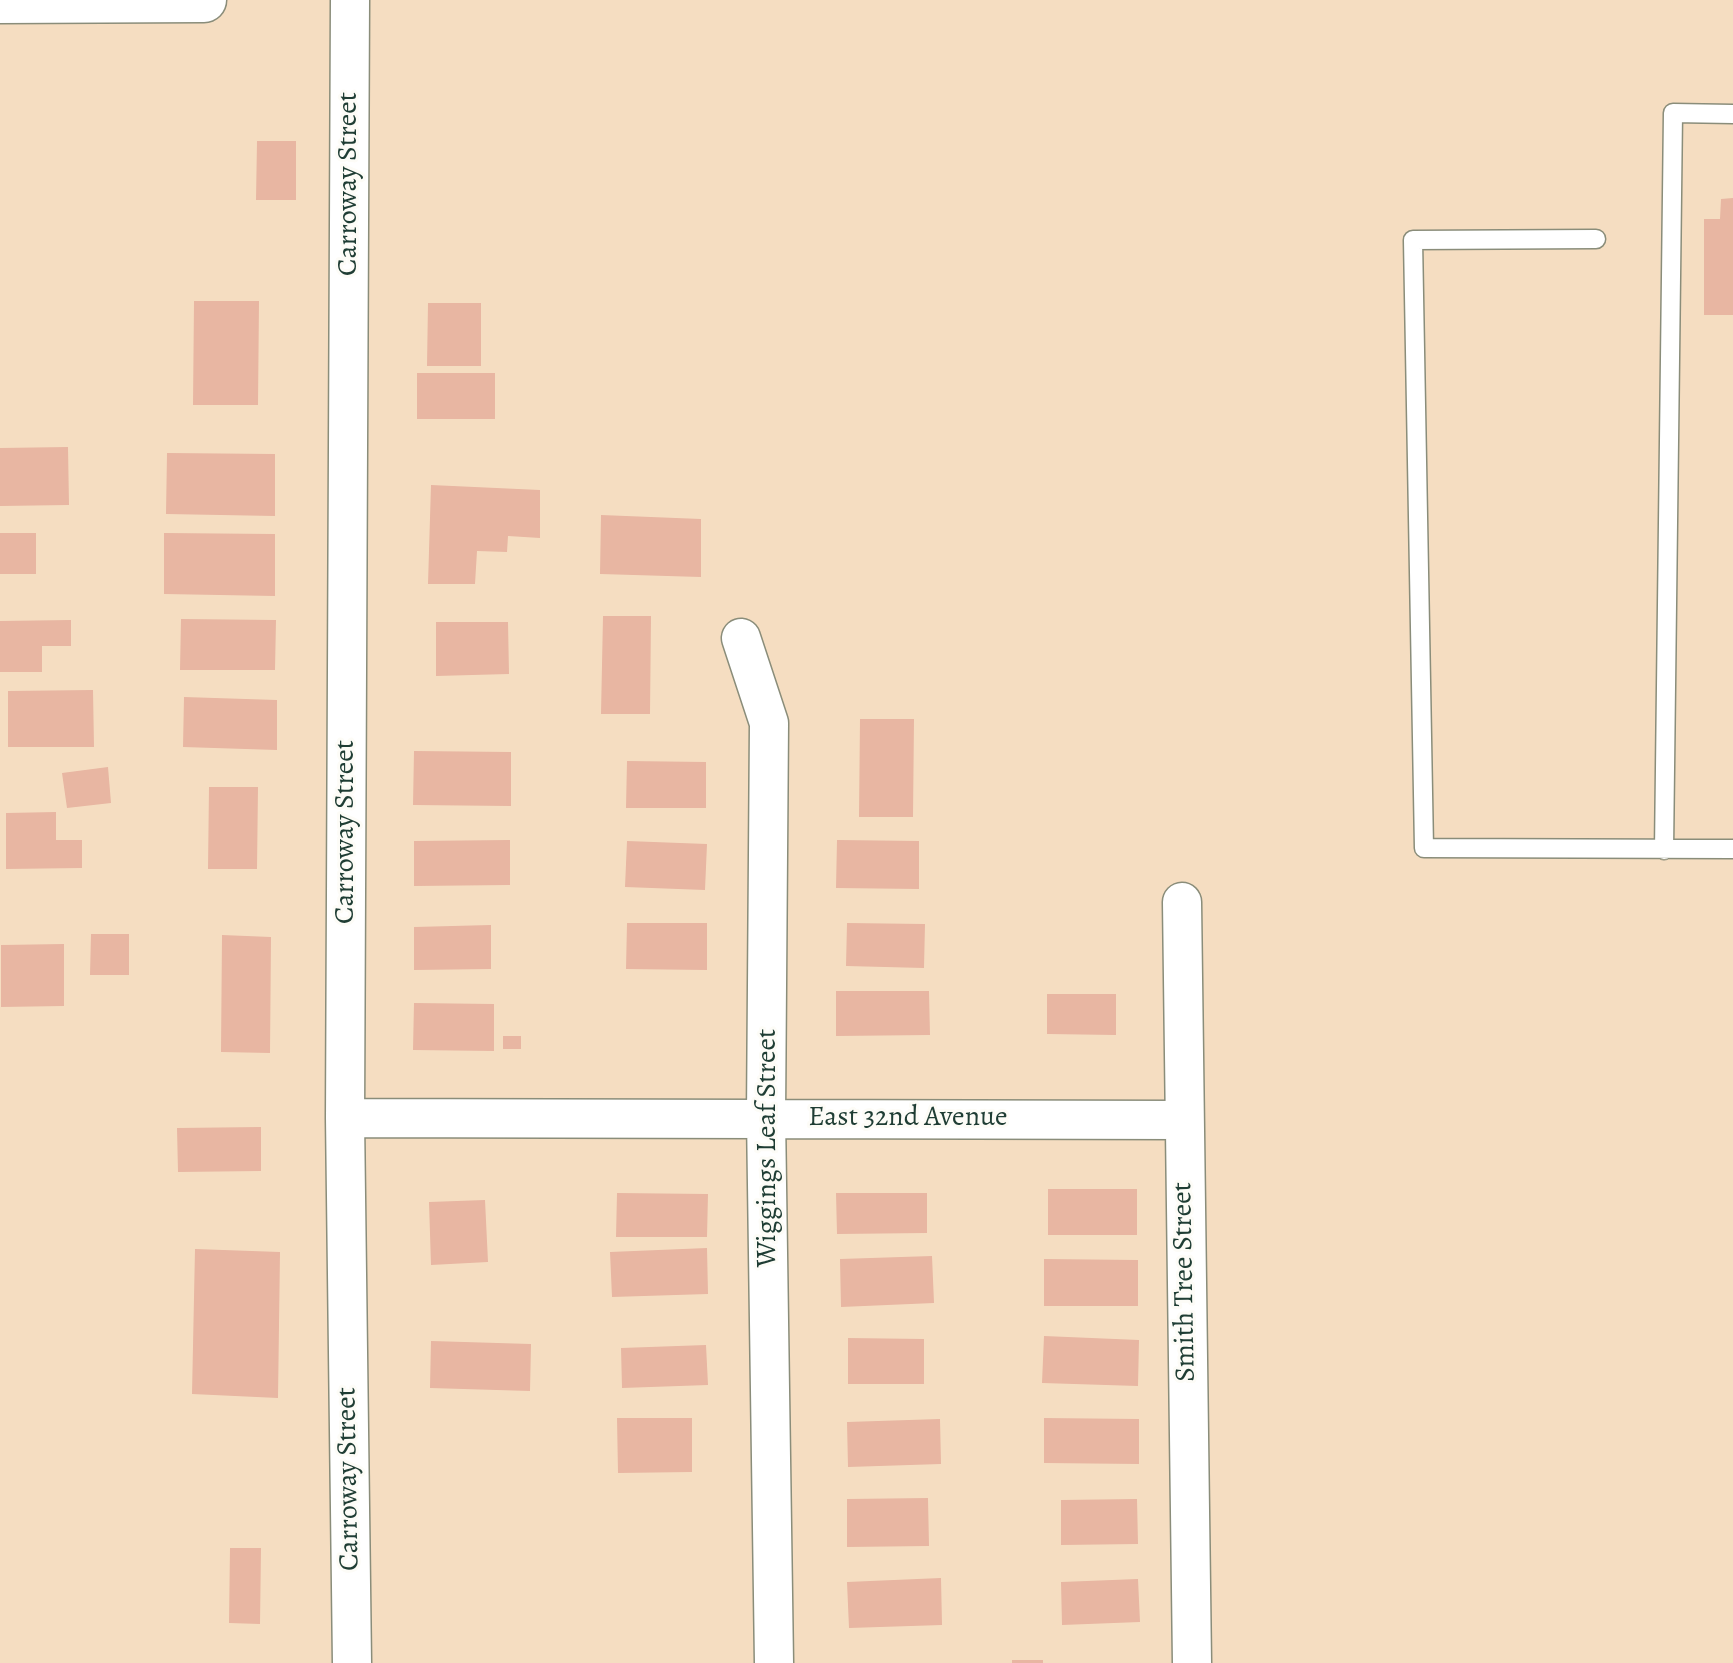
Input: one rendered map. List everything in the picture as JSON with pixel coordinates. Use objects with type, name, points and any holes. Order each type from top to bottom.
[{"type":"main road","points":[[0,1],[204,0]]},
{"type":"street","name":"Carroway Street","points":[[350,0],[345,1118],[352,1663]]},
{"type":"street","name":"Wiggings Leaf Street","points":[[741,638],[769,723],[766,1116],[774,1663]]},
{"type":"street","name":"Smith Tree Street","points":[[1182,902],[1182,1120],[1192,1663]]},
{"type":"street","name":"East 32nd Avenue","points":[[345,1118],[766,1116],[1182,1120]]},
{"type":"lane","points":[[1664,850],[1673,113],[1733,114]]},
{"type":"lane","points":[[1596,239],[1413,240],[1424,848],[1733,849]]},
{"type":"building","points":[[257,141],[296,141],[296,200],[256,200]]},
{"type":"building","points":[[1733,198],[1733,315],[1704,315],[1704,219],[1720,219],[1721,199]]},
{"type":"building","points":[[194,301],[259,301],[258,405],[193,405]]},
{"type":"building","points":[[428,303],[481,303],[481,366],[427,366]]},
{"type":"building","points":[[417,373],[495,373],[495,419],[417,419]]},
{"type":"building","points":[[68,447],[69,505],[0,506],[0,448]]},
{"type":"building","points":[[167,453],[275,454],[275,516],[166,514]]},
{"type":"building","points":[[431,485],[540,490],[540,538],[508,536],[507,552],[477,551],[475,584],[428,584]]},
{"type":"building","points":[[601,515],[701,519],[701,577],[600,574]]},
{"type":"building","points":[[0,533],[36,533],[36,574],[0,574]]},
{"type":"building","points":[[164,533],[275,534],[275,596],[164,594]]},
{"type":"building","points":[[603,616],[651,616],[650,714],[601,714]]},
{"type":"building","points":[[181,619],[276,620],[275,670],[180,670]]},
{"type":"building","points":[[71,620],[71,646],[42,646],[42,672],[0,672],[0,621]]},
{"type":"building","points":[[436,622],[508,622],[509,674],[436,676]]},
{"type":"building","points":[[93,690],[94,747],[8,747],[8,691]]},
{"type":"building","points":[[184,697],[277,700],[277,750],[183,747]]},
{"type":"building","points":[[860,719],[914,719],[913,817],[859,817]]},
{"type":"building","points":[[414,751],[511,752],[511,806],[413,805]]},
{"type":"building","points":[[627,761],[706,762],[706,808],[626,808]]},
{"type":"building","points":[[108,767],[111,803],[67,808],[62,773]]},
{"type":"building","points":[[209,787],[258,787],[257,869],[208,869]]},
{"type":"building","points":[[56,812],[56,840],[82,840],[82,868],[6,869],[6,813]]},
{"type":"building","points":[[510,840],[510,885],[414,886],[414,841]]},
{"type":"building","points":[[837,840],[919,841],[919,889],[836,888]]},
{"type":"building","points":[[627,841],[707,844],[705,890],[625,887]]},
{"type":"building","points":[[627,923],[707,923],[707,970],[626,969]]},
{"type":"building","points":[[847,923],[925,924],[924,968],[846,966]]},
{"type":"building","points":[[491,925],[491,969],[414,970],[414,927]]},
{"type":"building","points":[[91,934],[129,934],[129,975],[90,975]]},
{"type":"building","points":[[222,935],[271,937],[270,1053],[221,1052]]},
{"type":"building","points":[[64,944],[64,1006],[1,1007],[1,945]]},
{"type":"building","points":[[836,991],[929,991],[930,1035],[836,1036]]},
{"type":"building","points":[[1047,994],[1116,994],[1116,1035],[1047,1034]]},
{"type":"building","points":[[414,1003],[494,1004],[494,1051],[413,1050]]},
{"type":"building","points":[[503,1036],[521,1036],[521,1049],[503,1049]]},
{"type":"building","points":[[261,1127],[261,1171],[178,1172],[177,1128]]},
{"type":"building","points":[[1048,1189],[1137,1189],[1137,1235],[1048,1235]]},
{"type":"building","points":[[617,1193],[708,1194],[707,1237],[616,1237]]},
{"type":"building","points":[[836,1193],[927,1193],[927,1233],[837,1234]]},
{"type":"building","points":[[485,1200],[488,1262],[431,1265],[429,1202]]},
{"type":"building","points":[[707,1248],[708,1294],[612,1297],[610,1252]]},
{"type":"building","points":[[195,1249],[280,1252],[278,1398],[192,1394]]},
{"type":"building","points":[[932,1256],[934,1303],[841,1307],[840,1259]]},
{"type":"building","points":[[1044,1259],[1138,1260],[1138,1306],[1044,1306]]},
{"type":"building","points":[[1044,1336],[1139,1340],[1138,1386],[1042,1383]]},
{"type":"building","points":[[848,1338],[924,1339],[924,1384],[848,1384]]},
{"type":"building","points":[[431,1341],[531,1344],[530,1391],[430,1388]]},
{"type":"building","points":[[706,1345],[708,1385],[622,1388],[621,1348]]},
{"type":"building","points":[[617,1418],[692,1418],[692,1472],[618,1473]]},
{"type":"building","points":[[1044,1418],[1139,1419],[1139,1464],[1044,1463]]},
{"type":"building","points":[[940,1419],[941,1464],[848,1467],[847,1422]]},
{"type":"building","points":[[928,1498],[929,1546],[847,1547],[847,1499]]},
{"type":"building","points":[[1137,1499],[1138,1544],[1061,1545],[1061,1500]]},
{"type":"building","points":[[230,1548],[261,1548],[260,1624],[229,1623]]},
{"type":"building","points":[[941,1578],[942,1625],[849,1628],[847,1582]]},
{"type":"building","points":[[1138,1579],[1140,1622],[1062,1625],[1061,1582]]},
{"type":"building","points":[[1012,1660],[1043,1660],[1043,1663],[1012,1663]]}]
